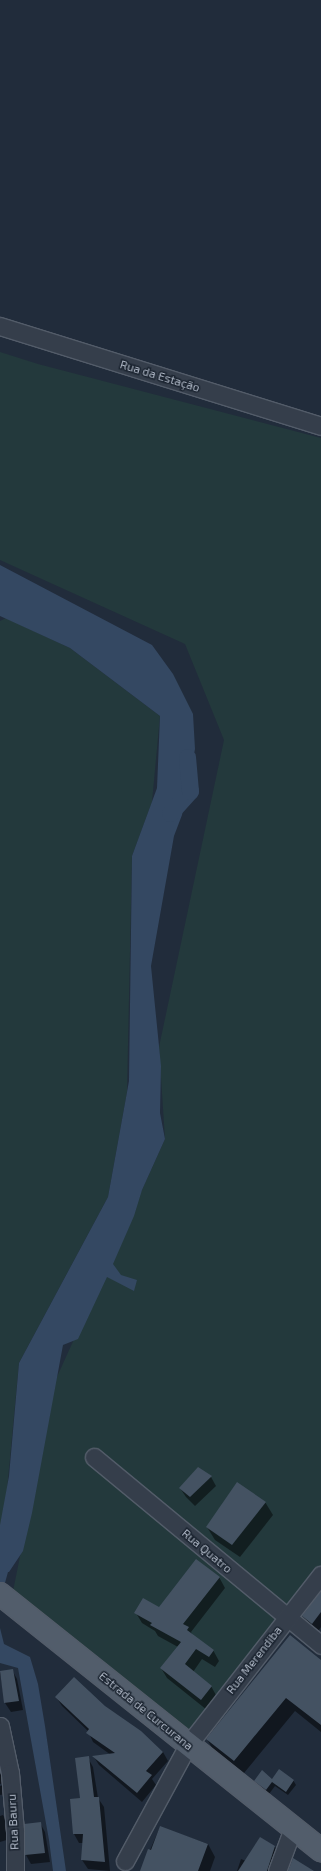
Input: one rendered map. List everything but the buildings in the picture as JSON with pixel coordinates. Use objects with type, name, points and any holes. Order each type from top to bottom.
[{"type":"main road","name":"Estrada de Curcurana","points":[[0,1594],[321,1850]]},
{"type":"street","name":"Rua da Estação","points":[[0,326],[321,426]]},
{"type":"street","name":"Rua Quatro","points":[[94,1457],[321,1645]]},
{"type":"street","name":"Rua Merendiba","points":[[126,1861],[188,1745],[321,1575]]},
{"type":"street","name":"Rua Bauru","points":[[0,1726],[10,1773],[15,1830],[15,1871]]},
{"type":"street","points":[[277,1871],[293,1828]]},
{"type":"green space","points":[[0,352],[38,364],[321,438],[321,1575],[195,1736],[13,1591],[56,1379],[165,1139],[159,1047],[224,740],[185,644],[0,560]]},
{"type":"green space","points":[[6,618],[70,648],[160,716],[152,802],[132,856],[127,1092],[108,1197],[19,1363],[0,1564],[0,621]]},
{"type":"water","points":[[0,565],[152,645],[173,674],[193,714],[195,749],[182,815],[174,836],[151,966],[161,1066],[160,1113],[165,1139],[142,1190],[134,1216],[113,1264],[121,1275],[137,1280],[134,1291],[107,1277],[78,1339],[63,1345],[32,1513],[23,1551],[8,1572],[0,1601],[0,1525],[9,1476],[19,1363],[108,1197],[129,1081],[132,856],[157,788],[160,716],[70,648],[0,616]]},
{"type":"water","points":[[0,1628],[4,1644],[30,1657],[38,1684],[66,1871],[53,1871],[49,1840],[18,1668],[0,1663]]},
{"type":"waterway","points":[[170,813],[190,791],[187,757]]}]
